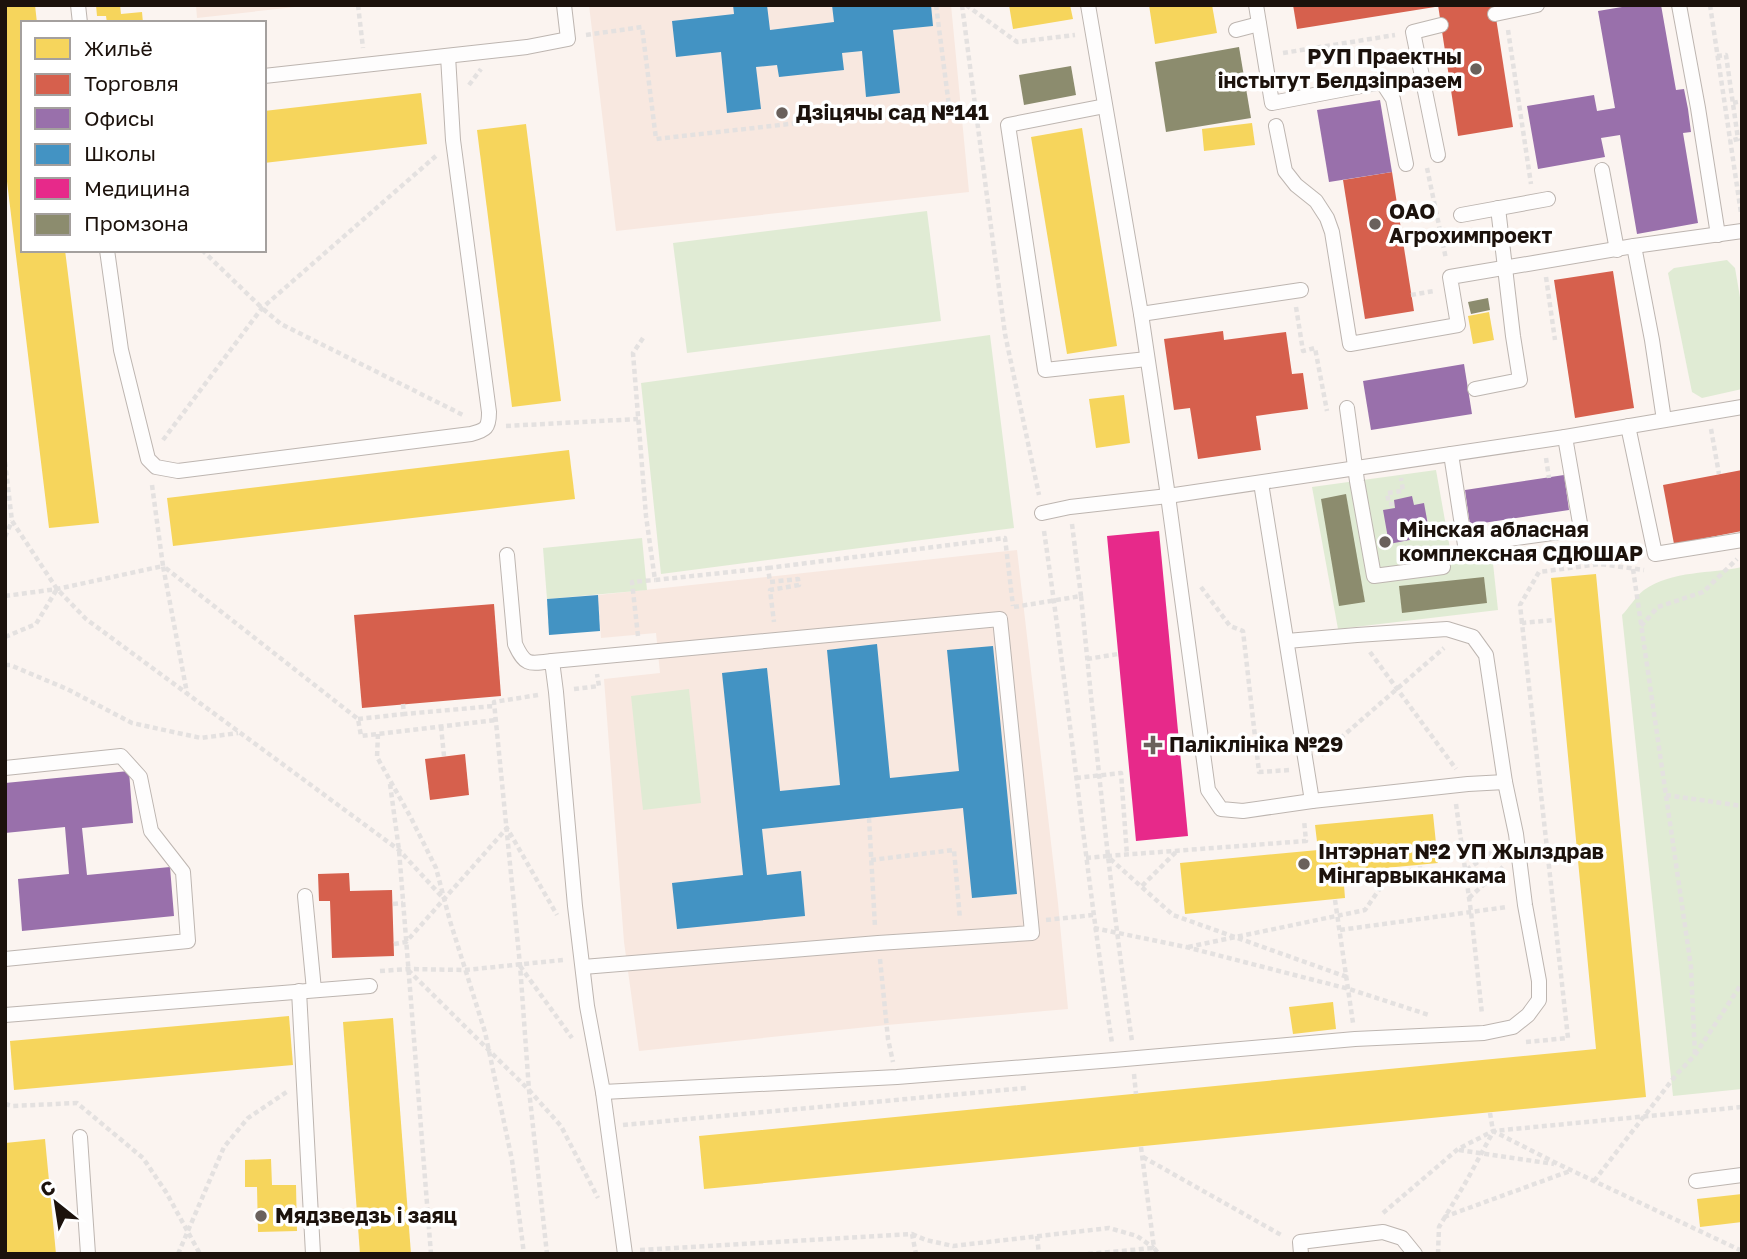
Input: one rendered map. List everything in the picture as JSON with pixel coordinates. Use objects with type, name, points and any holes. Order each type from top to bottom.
[{"type":"lane","points":[[266,76],[527,47],[568,39],[564,5]]},
{"type":"lane","points":[[1088,5],[1141,314],[1208,790],[1221,809],[1243,811],[1312,801],[1506,782]]},
{"type":"lane","points":[[1256,5],[1272,103],[1382,82],[1394,99],[1406,164]]},
{"type":"lane","points":[[1500,13],[1536,5]]},
{"type":"lane","points":[[1679,5],[1718,235]]},
{"type":"lane","points":[[1236,30],[1259,24]]},
{"type":"lane","points":[[1432,155],[1413,32],[1441,25]]},
{"type":"lane","points":[[107,252],[121,350],[148,459],[156,467],[178,471],[192,470],[471,434],[487,427],[489,412],[453,140],[448,56]]},
{"type":"lane","points":[[1105,106],[1007,125],[1045,370],[1147,359]]},
{"type":"lane","points":[[1276,126],[1286,171],[1296,185],[1316,201],[1332,232],[1350,344],[1458,325],[1450,277],[1742,230]]},
{"type":"lane","points":[[1602,170],[1618,250]]},
{"type":"lane","points":[[1461,215],[1541,200]]},
{"type":"lane","points":[[1475,389],[1521,380],[1498,208]]},
{"type":"lane","points":[[1634,246],[1664,420]]},
{"type":"lane","points":[[1141,314],[1297,290]]},
{"type":"lane","points":[[1041,513],[1565,437],[1742,407]]},
{"type":"lane","points":[[1347,408],[1374,576],[1443,567]]},
{"type":"lane","points":[[1628,426],[1654,554],[1742,540]]},
{"type":"lane","points":[[1451,454],[1465,545],[1581,528],[1565,437]]},
{"type":"lane","points":[[1261,482],[1312,801]]},
{"type":"lane","points":[[507,555],[515,644],[521,657],[532,664],[1000,618],[1032,933],[582,963]]},
{"type":"lane","points":[[603,1092],[897,1077],[1355,1039],[1484,1033],[1513,1027],[1528,1015],[1539,1000],[1539,981],[1486,655],[1473,637],[1447,629],[1287,641]]},
{"type":"lane","points":[[552,661],[587,1006],[603,1092],[625,1252]]},
{"type":"lane","points":[[5,768],[121,756],[140,777],[151,831],[183,872],[188,941],[5,959]]},
{"type":"lane","points":[[304,896],[314,990]]},
{"type":"lane","points":[[5,1015],[370,986]]},
{"type":"lane","points":[[299,991],[313,1254]]},
{"type":"lane","points":[[80,1138],[88,1254]]},
{"type":"lane","points":[[1696,1181],[1742,1175]]},
{"type":"lane","points":[[1301,1248],[1383,1232],[1402,1238],[1415,1254]]},
{"type":"path","points":[[358,5],[365,65]]},
{"type":"path","points":[[568,39],[642,27],[656,139],[949,106],[937,5]]},
{"type":"path","points":[[964,5],[1017,42],[1093,32]]},
{"type":"path","points":[[964,5],[1004,334],[1041,513],[1054,601],[1115,1080],[1134,1078]]},
{"type":"path","points":[[1710,5],[1742,220]]},
{"type":"path","points":[[1500,13],[1541,200]]},
{"type":"path","points":[[1264,56],[1413,32]]},
{"type":"path","points":[[1717,56],[1726,55],[1738,139],[1729,141]]},
{"type":"path","points":[[461,94],[483,67]]},
{"type":"path","points":[[1732,103],[1742,101]]},
{"type":"path","points":[[1432,155],[1450,277]]},
{"type":"path","points":[[204,252],[281,324],[487,427],[638,419]]},
{"type":"path","points":[[1544,262],[1555,340]]},
{"type":"path","points":[[1297,290],[1303,351],[1314,348],[1328,416]]},
{"type":"path","points":[[643,338],[633,353],[654,580]]},
{"type":"path","points":[[1709,421],[1720,474]]},
{"type":"path","points":[[1545,453],[1549,478]]},
{"type":"path","points":[[5,462],[12,521],[57,589],[86,619],[399,850],[444,899]]},
{"type":"path","points":[[1394,503],[1390,505],[1387,493],[1403,491],[1400,470]]},
{"type":"path","points":[[1070,507],[1107,856],[1135,1058]]},
{"type":"path","points":[[5,537],[12,521]]},
{"type":"path","points":[[639,644],[632,582],[1005,538],[1009,563]]},
{"type":"path","points":[[1725,560],[1740,558]]},
{"type":"path","points":[[1641,626],[1658,607],[1703,592],[1740,558]]},
{"type":"path","points":[[1526,1042],[1568,1038],[1520,605],[1539,572],[1601,564],[1653,572]]},
{"type":"path","points":[[5,596],[57,589],[163,566],[187,694]]},
{"type":"path","points":[[768,568],[770,582],[798,579],[799,585],[770,590],[775,630]]},
{"type":"path","points":[[1633,569],[1691,967],[1695,1055]]},
{"type":"path","points":[[1198,583],[1230,626],[1243,631],[1259,772],[1306,768],[1460,633]]},
{"type":"path","points":[[5,638],[36,624],[57,589]]},
{"type":"path","points":[[1020,606],[1081,596]]},
{"type":"path","points":[[1522,623],[1555,620]]},
{"type":"path","points":[[1357,635],[1398,690],[1461,785],[1465,871],[1484,1033]]},
{"type":"path","points":[[1087,659],[1118,654]]},
{"type":"path","points":[[5,665],[66,689],[132,723],[201,738],[239,733]]},
{"type":"path","points":[[403,704],[404,714]]},
{"type":"path","points":[[358,719],[494,704],[520,965],[529,1090],[547,1254]]},
{"type":"path","points":[[441,726],[444,757]]},
{"type":"path","points":[[377,734],[377,757],[436,869],[485,1032],[512,1160],[524,1254]]},
{"type":"path","points":[[1076,778],[1121,773],[1127,855]]},
{"type":"path","points":[[390,780],[399,850],[431,1254]]},
{"type":"path","points":[[1666,795],[1742,806]]},
{"type":"path","points":[[869,818],[878,943]]},
{"type":"path","points":[[1186,947],[1365,910],[1383,884],[1465,871],[1516,834],[1544,818]]},
{"type":"path","points":[[1086,858],[1306,841],[1304,819]]},
{"type":"path","points":[[394,944],[406,942],[507,828]]},
{"type":"path","points":[[507,828],[561,923]]},
{"type":"path","points":[[871,860],[954,850],[960,928]]},
{"type":"path","points":[[1142,886],[1177,851]]},
{"type":"path","points":[[1107,856],[1173,915],[1347,977]]},
{"type":"path","points":[[1414,880],[1412,870],[1420,870],[1420,865]]},
{"type":"path","points":[[1335,900],[1355,1039]]},
{"type":"path","points":[[393,904],[403,903]]},
{"type":"path","points":[[1340,930],[1553,903]]},
{"type":"path","points":[[1063,918],[1093,915]]},
{"type":"path","points":[[1094,928],[1186,947],[1349,989]]},
{"type":"path","points":[[408,970],[465,970],[582,963]]},
{"type":"path","points":[[881,964],[888,1039]]},
{"type":"path","points":[[520,965],[576,1043]]},
{"type":"path","points":[[408,970],[529,1090],[561,1126],[599,1201]]},
{"type":"path","points":[[1594,1181],[1676,1075],[1695,1055],[1742,983]]},
{"type":"path","points":[[178,1254],[223,1147],[247,1118],[304,1078]]},
{"type":"path","points":[[607,1127],[1035,1087]]},
{"type":"path","points":[[5,1104],[13,1106],[77,1103],[143,1158],[166,1192],[200,1254]]},
{"type":"path","points":[[1360,1235],[1458,1149],[1493,1131],[1742,1107]]},
{"type":"path","points":[[1438,1254],[1438,1227],[1493,1131],[1490,1113]]},
{"type":"path","points":[[1493,1131],[1742,1251]]},
{"type":"path","points":[[1141,1147],[1154,1248]]},
{"type":"path","points":[[1458,1149],[1558,1164]]},
{"type":"path","points":[[1143,1157],[1301,1248]]},
{"type":"path","points":[[1444,1217],[1571,1170]]},
{"type":"path","points":[[625,1252],[912,1234],[953,1246],[1109,1228],[1137,1236],[1159,1254]]},
{"type":"path","points":[[912,1234],[916,1254]]},
{"type":"path","points":[[1037,1237],[1039,1254]]},
{"type":"path","points":[[751,1244],[751,1254]]},
{"type":"path","points":[[1088,1254],[1154,1248]]},
{"type":"shaded area","points":[[196,5],[313,5],[197,18]]},
{"type":"shaded area","name":"Дзіцячы сад №141","points":[[589,5],[951,5],[969,192],[616,231]]},
{"type":"shaded area","points":[[1017,550],[1068,1009],[639,1051],[624,942],[604,679],[660,673],[656,633],[601,638],[598,595]]},
{"type":"green space","points":[[927,211],[941,321],[687,353],[673,243]]},
{"type":"green space","points":[[1727,260],[1735,268],[1742,309],[1742,389],[1702,398],[1692,392],[1668,273],[1674,268]]},
{"type":"green space","points":[[990,335],[1014,528],[661,574],[641,383]]},
{"type":"green space","name":"Мінская абласная комплексная СДЮШАР","points":[[1436,470],[1452,560],[1492,554],[1498,610],[1338,629],[1312,487]]},
{"type":"green space","points":[[642,538],[647,590],[547,599],[543,548]]},
{"type":"green space","points":[[1742,567],[1742,1089],[1673,1096],[1622,615],[1644,590],[1667,579]]},
{"type":"green space","points":[[689,689],[701,803],[643,810],[631,696]]},
{"type":"building: Жильё","points":[[5,5],[35,5],[37,21],[21,21],[21,252],[65,252],[99,523],[49,528],[5,165]]},
{"type":"building: Жильё","points":[[96,5],[120,5],[121,14],[142,12],[143,21],[107,21],[106,16],[97,16]]},
{"type":"building: Жильё","points":[[1009,5],[1070,5],[1073,19],[1013,29]]},
{"type":"building: Жильё","points":[[1149,5],[1212,5],[1217,33],[1155,44]]},
{"type":"building: Жильё","points":[[421,93],[427,144],[266,163],[266,111]]},
{"type":"building: Жильё","points":[[1252,123],[1255,145],[1204,151],[1202,129]]},
{"type":"building: Жильё","points":[[526,124],[561,401],[512,407],[477,130]]},
{"type":"building: Жильё","points":[[1082,128],[1117,346],[1067,354],[1031,137]]},
{"type":"building: Жильё","points":[[1489,312],[1494,340],[1473,344],[1468,316]]},
{"type":"building: Жильё","points":[[1124,395],[1130,443],[1096,448],[1089,399]]},
{"type":"building: Жильё","points":[[569,450],[575,499],[173,546],[167,498]]},
{"type":"building: Жильё","points":[[1596,574],[1646,1097],[704,1189],[699,1136],[1596,1049],[1551,578]]},
{"type":"building: Жильё","name":"Інтэрнат №2 УП Жылздрав Мінгарвыканкама","points":[[1433,814],[1438,863],[1343,872],[1345,898],[1185,914],[1180,863],[1318,850],[1315,825]]},
{"type":"building: Жильё","points":[[1333,1002],[1336,1029],[1293,1034],[1289,1007]]},
{"type":"building: Жильё","points":[[289,1016],[293,1065],[14,1090],[10,1041]]},
{"type":"building: Жильё","points":[[393,1018],[411,1254],[360,1254],[343,1022]]},
{"type":"building: Жильё","points":[[45,1139],[56,1254],[5,1254],[5,1143]]},
{"type":"building: Жильё","points":[[271,1159],[272,1185],[296,1185],[297,1231],[258,1232],[257,1187],[245,1187],[245,1160]]},
{"type":"building: Жильё","points":[[1742,1194],[1742,1222],[1700,1227],[1697,1199]]},
{"type":"building: Торговля","points":[[1293,5],[1435,5],[1435,7],[1297,29]]},
{"type":"building: Торговля","name":"РУП Праектны інстытут Белдзіпразем","points":[[1438,5],[1494,5],[1513,127],[1458,136]]},
{"type":"building: Торговля","name":"ОАО Агрохимпроект","points":[[1392,172],[1414,311],[1365,319],[1343,180]]},
{"type":"building: Торговля","points":[[1613,271],[1634,408],[1575,418],[1554,280]]},
{"type":"building: Торговля","points":[[1223,331],[1224,340],[1286,332],[1292,374],[1303,373],[1308,409],[1256,416],[1261,450],[1198,459],[1190,408],[1174,410],[1164,339]]},
{"type":"building: Торговля","points":[[1742,470],[1742,531],[1674,544],[1663,485]]},
{"type":"building: Торговля","points":[[494,604],[501,696],[362,708],[354,615]]},
{"type":"building: Торговля","points":[[465,754],[469,795],[430,800],[425,759]]},
{"type":"building: Торговля","points":[[349,873],[350,891],[392,890],[394,956],[332,958],[330,901],[319,901],[318,874]]},
{"type":"building: Офисы","points":[[1634,5],[1661,5],[1676,90],[1684,89],[1688,109],[1691,132],[1683,133],[1698,223],[1637,234],[1620,135],[1601,138],[1605,157],[1538,169],[1527,106],[1594,95],[1597,111],[1615,108],[1598,11]]},
{"type":"building: Офисы","points":[[1380,100],[1392,172],[1329,182],[1317,110]]},
{"type":"building: Офисы","points":[[1464,364],[1472,414],[1371,430],[1363,381]]},
{"type":"building: Офисы","points":[[1564,475],[1569,510],[1470,525],[1465,490]]},
{"type":"building: Офисы","points":[[1412,496],[1414,505],[1424,503],[1430,536],[1389,544],[1383,510],[1395,508],[1394,500]]},
{"type":"building: Офисы","points":[[129,771],[133,823],[82,828],[87,875],[170,867],[174,916],[22,931],[18,879],[69,874],[65,827],[5,833],[5,783]]},
{"type":"building: Школы","points":[[733,5],[767,5],[770,30],[834,22],[832,5],[931,5],[933,26],[893,30],[900,93],[866,97],[862,51],[842,53],[844,70],[779,77],[777,65],[756,67],[761,109],[727,113],[721,52],[676,57],[672,21],[734,14]]},
{"type":"building: Школы","points":[[598,595],[600,631],[549,635],[547,599]]},
{"type":"building: Школы","points":[[877,644],[890,778],[959,771],[947,650],[993,646],[1017,894],[972,898],[963,808],[762,829],[767,875],[801,871],[805,916],[677,929],[672,883],[743,875],[722,673],[767,668],[780,791],[840,785],[827,650]]},
{"type":"building: Медицина","name":"Паліклініка №29","points":[[1159,531],[1188,836],[1136,841],[1107,536]]},
{"type":"building: Промзона","points":[[1239,47],[1251,118],[1166,132],[1155,62]]},
{"type":"building: Промзона","points":[[1071,66],[1076,95],[1024,105],[1019,75]]},
{"type":"building: Промзона","points":[[1488,298],[1490,310],[1471,314],[1468,302]]},
{"type":"building: Промзона","points":[[1346,494],[1365,602],[1339,606],[1321,499]]},
{"type":"building: Промзона","points":[[1484,577],[1487,603],[1402,613],[1399,586]]},
{"type":"place","name":"РУП Праектны інстытут Белдзіпразем","points":[[1476,69]]},
{"type":"place","name":"Дзіцячы сад №141","points":[[782,113]]},
{"type":"place","name":"ОАО Агрохимпроект","points":[[1375,224]]},
{"type":"place","name":"Мінская абласная комплексная СДЮШАР","points":[[1385,542]]},
{"type":"place","name":"Паліклініка №29","points":[[1153,745]]},
{"type":"place","name":"Інтэрнат №2 УП Жылздрав Мінгарвыканкама","points":[[1304,864]]},
{"type":"place","name":"Мядзведзь і заяц","points":[[261,1216]]}]
